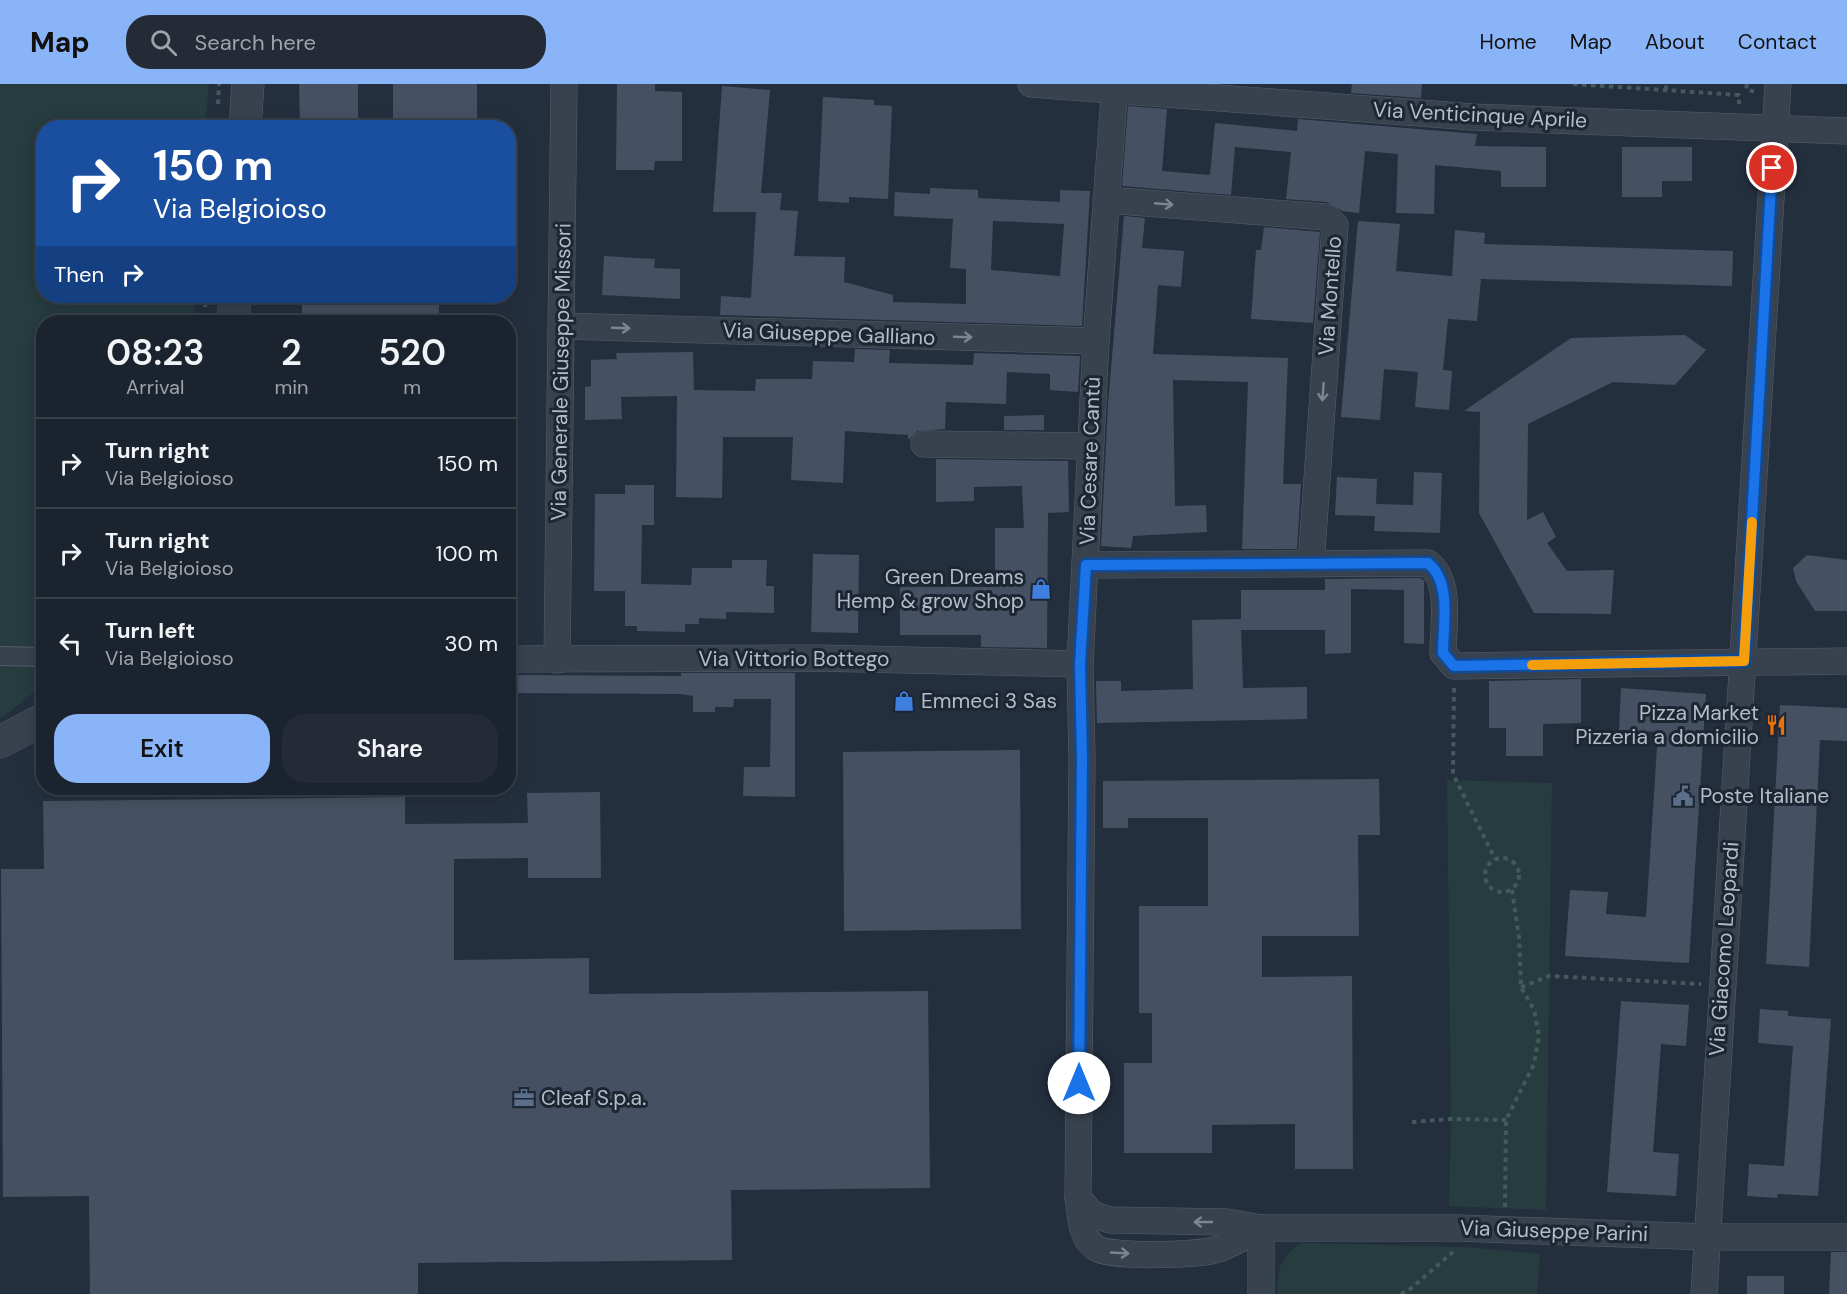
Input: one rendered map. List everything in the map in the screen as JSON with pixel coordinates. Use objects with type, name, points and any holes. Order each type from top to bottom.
[{"type":"street","points":[[246,120],[248,84]]},
{"type":"street","name":"Via Generale Giuseppe Missori","points":[[557,660],[564,84]]},
{"type":"street","name":"Via Venticinque Aprile","points":[[1031,84],[1115,87],[1172,94],[1473,117],[1847,131]]},
{"type":"street","name":"Via Cesare Cantù","points":[[1078,1198],[1082,771],[1080,664],[1096,341],[1115,87]]},
{"type":"street","name":"Via Giacomo Leopardi","points":[[1704,1294],[1775,129],[1769,91]]},
{"type":"street","name":"Via Montello","points":[[1106,200],[1326,217],[1335,225],[1311,564]]},
{"type":"street","name":"Via Giuseppe Galliano","points":[[562,326],[1096,341]]},
{"type":"street","points":[[924,444],[1090,446]]},
{"type":"street","points":[[1086,565],[1428,563],[1438,570],[1443,583],[1443,653],[1454,666],[1847,661]]},
{"type":"street","points":[[0,656],[36,657]]},
{"type":"street","name":"Via Vittorio Bottego","points":[[516,659],[816,658],[1080,664]]},
{"type":"street","points":[[0,742],[36,723]]},
{"type":"street","name":"Via Giuseppe Parini","points":[[1078,1198],[1092,1214],[1110,1220],[1227,1222],[1261,1228],[1458,1228],[1708,1237],[1847,1237]]},
{"type":"street","points":[[1261,1228],[1262,1294]]},
{"type":"path","points":[[1573,84],[1739,95],[1738,108],[1742,110]]},
{"type":"path","points":[[1666,84],[1666,90]]},
{"type":"path","points":[[1747,84],[1746,89],[1769,91]]},
{"type":"path","points":[[1454,666],[1453,774],[1495,859]]},
{"type":"path","points":[[1495,859],[1512,860],[1518,867],[1520,875],[1518,884],[1512,890],[1503,893],[1494,891],[1487,884],[1485,874],[1487,865],[1495,859]]},
{"type":"path","points":[[1503,1229],[1506,1120],[1528,1078],[1538,1050],[1539,1036],[1534,1010],[1521,987],[1519,938],[1512,890]]},
{"type":"path","points":[[1521,987],[1549,976],[1722,985]]},
{"type":"path","points":[[1412,1122],[1451,1119],[1506,1120]]},
{"type":"path","points":[[1401,1294],[1409,1290],[1454,1251],[1458,1228]]},
{"type":"green space","points":[[0,84],[209,84],[206,120],[36,120],[36,303],[196,303],[195,315],[36,315],[36,691],[0,719]]},
{"type":"green space","points":[[1447,780],[1552,783],[1546,1210],[1449,1206],[1451,1119]]},
{"type":"green space","points":[[1303,1243],[1464,1247],[1540,1254],[1537,1294],[1277,1294],[1281,1264],[1289,1252]]},
{"type":"building","points":[[299,84],[358,84],[358,120],[300,120]]},
{"type":"building","points":[[393,84],[477,84],[477,120],[393,120]]},
{"type":"building","points":[[617,84],[655,84],[655,91],[682,92],[682,161],[655,161],[654,170],[616,170]]},
{"type":"building","points":[[1352,84],[1422,84],[1421,98],[1351,93]]},
{"type":"building","points":[[722,86],[770,90],[761,193],[782,193],[780,210],[798,211],[794,256],[845,257],[844,282],[893,295],[893,302],[966,304],[966,269],[950,268],[953,219],[894,216],[895,192],[930,194],[930,188],[978,190],[978,198],[1060,202],[1060,190],[1090,191],[1082,326],[720,315],[721,296],[751,298],[756,212],[713,212]],"holes":[[[993,221],[1064,224],[1060,276],[991,270]]]},
{"type":"building","points":[[823,97],[874,100],[874,105],[892,106],[888,199],[849,197],[849,203],[818,201]]},
{"type":"building","points":[[1128,106],[1167,109],[1162,171],[1210,175],[1215,123],[1297,131],[1298,119],[1477,134],[1475,146],[1546,147],[1546,187],[1501,187],[1501,171],[1435,165],[1434,214],[1396,213],[1398,154],[1365,151],[1359,213],[1342,211],[1327,202],[1286,199],[1291,152],[1235,147],[1231,195],[1122,186]]},
{"type":"building","points":[[1622,147],[1692,147],[1692,181],[1662,181],[1662,197],[1622,197]]},
{"type":"building","points":[[1124,216],[1145,218],[1142,248],[1184,251],[1181,287],[1158,285],[1153,354],[1288,358],[1283,484],[1301,484],[1297,549],[1242,549],[1248,382],[1173,380],[1175,506],[1206,505],[1207,532],[1133,536],[1131,548],[1101,546],[1108,404]]},
{"type":"building","points":[[1358,221],[1400,224],[1396,271],[1452,276],[1455,230],[1485,233],[1484,244],[1733,251],[1732,286],[1481,279],[1477,321],[1448,319],[1443,370],[1452,371],[1449,410],[1415,407],[1418,372],[1384,369],[1380,420],[1341,417]]},
{"type":"building","points":[[1264,227],[1320,232],[1313,323],[1251,319],[1256,250],[1261,250]]},
{"type":"building","points":[[604,256],[655,259],[654,268],[680,269],[680,299],[602,295]]},
{"type":"building","points":[[302,303],[439,303],[439,315],[302,315]]},
{"type":"building","points":[[1685,335],[1706,350],[1675,385],[1613,382],[1528,424],[1527,520],[1543,512],[1556,537],[1547,543],[1567,571],[1614,570],[1611,614],[1534,613],[1479,513],[1480,412],[1464,411],[1571,338]]},
{"type":"building","points":[[855,349],[890,350],[889,363],[973,365],[974,353],[1080,356],[1078,392],[1050,390],[1050,374],[1007,372],[1006,404],[946,402],[945,429],[917,431],[910,439],[908,435],[845,431],[843,483],[791,480],[793,437],[723,437],[722,498],[676,497],[677,396],[621,397],[622,419],[585,420],[585,387],[591,386],[591,360],[617,359],[616,353],[693,352],[694,390],[755,391],[756,379],[812,379],[813,361],[854,362]]},
{"type":"building","points":[[1044,415],[1044,430],[1004,430],[1004,416]]},
{"type":"building","points":[[936,459],[1068,461],[1069,512],[1048,513],[1047,648],[981,647],[981,635],[900,635],[900,587],[995,587],[995,528],[1024,528],[1022,486],[974,487],[974,501],[936,502]]},
{"type":"building","points":[[1414,472],[1442,473],[1440,533],[1374,531],[1375,516],[1335,515],[1337,477],[1377,479],[1376,504],[1413,505]]},
{"type":"building","points":[[625,485],[654,485],[654,525],[642,525],[641,584],[691,585],[692,568],[732,568],[732,560],[767,560],[766,586],[774,586],[774,613],[726,612],[726,619],[699,618],[699,624],[685,624],[685,632],[637,631],[637,626],[625,626],[625,591],[594,591],[595,494],[625,494]]},
{"type":"building","points":[[813,554],[859,555],[858,633],[811,632]]},
{"type":"building","points":[[1807,555],[1847,560],[1847,611],[1815,611],[1796,581],[1793,568]]},
{"type":"building","points":[[1421,578],[1424,581],[1424,644],[1404,643],[1404,590],[1351,589],[1351,653],[1325,654],[1325,630],[1241,630],[1243,688],[1307,687],[1307,719],[1097,723],[1096,681],[1121,681],[1121,691],[1193,689],[1192,620],[1241,619],[1241,590],[1325,590],[1325,579]]},
{"type":"building","points":[[681,673],[795,673],[795,797],[743,796],[744,767],[770,767],[771,699],[734,699],[733,707],[715,707],[715,712],[693,712],[693,696],[680,694],[516,693],[516,675],[681,676]]},
{"type":"building","points":[[1581,679],[1581,723],[1543,724],[1543,756],[1506,756],[1506,728],[1489,728],[1489,681]]},
{"type":"building","points":[[1621,688],[1706,694],[1689,963],[1565,956],[1570,890],[1608,892],[1606,914],[1646,917],[1658,732],[1619,730]]},
{"type":"building","points":[[1780,705],[1847,708],[1847,741],[1820,740],[1809,967],[1766,964]]},
{"type":"building","points":[[1020,750],[1021,929],[844,931],[843,752]]},
{"type":"building","points":[[1379,779],[1380,835],[1358,835],[1359,936],[1262,936],[1262,977],[1352,976],[1353,1169],[1295,1169],[1295,1124],[1212,1125],[1212,1153],[1124,1153],[1124,1063],[1152,1063],[1152,1013],[1139,1013],[1139,906],[1208,906],[1208,818],[1128,818],[1128,828],[1103,828],[1103,781]]},
{"type":"building","name":"Cleaf S.p.a.","points":[[600,792],[601,878],[528,878],[528,858],[454,859],[454,960],[589,958],[589,994],[928,991],[930,1188],[731,1190],[732,1260],[418,1263],[418,1294],[90,1294],[89,1196],[3,1197],[1,869],[44,869],[43,801],[405,797],[405,824],[528,823],[527,793]]},
{"type":"building","points":[[1621,1001],[1689,1005],[1686,1046],[1661,1044],[1653,1152],[1679,1154],[1676,1196],[1607,1192]]},
{"type":"building","points":[[1760,1009],[1788,1011],[1788,1016],[1831,1019],[1818,1196],[1778,1194],[1777,1198],[1747,1196],[1749,1164],[1784,1166],[1793,1046],[1758,1043]]},
{"type":"building","points":[[1831,1252],[1847,1252],[1847,1294],[1829,1294]]},
{"type":"building","points":[[1747,1276],[1784,1276],[1784,1294],[1747,1294]]},
{"type":"slow traffic","points":[[1532,665],[1744,661],[1752,522]]},
{"type":"place","name":"Green Dreams Hemp & grow Shop","points":[[1041,589]]},
{"type":"place","name":"Emmeci 3 Sas","points":[[904,701]]},
{"type":"place","name":"Pizza Market Pizzeria a domicilio","points":[[1776,725]]},
{"type":"place","name":"Poste Italiane","points":[[1683,796]]},
{"type":"place","name":"Cleaf S.p.a.","points":[[524,1098]]},
{"type":"route","points":[[1079,1083],[1082,759],[1080,664],[1086,565],[1428,563],[1438,570],[1443,583],[1443,653],[1454,666],[1744,661],[1772,168]]}]
